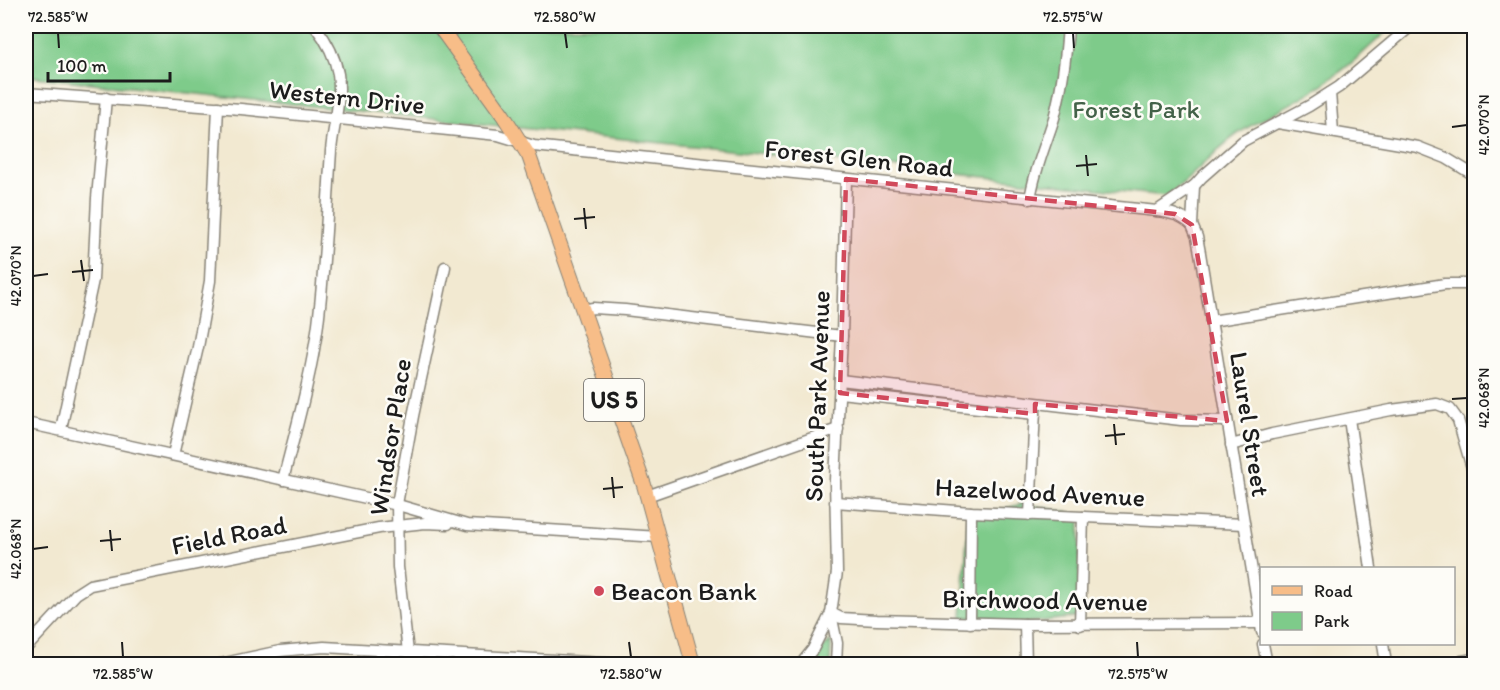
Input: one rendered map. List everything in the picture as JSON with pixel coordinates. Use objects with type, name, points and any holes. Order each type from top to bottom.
[{"type":"main road","name":"US 5","points":[[439,26],[503,115],[529,156],[647,496],[693,664]]},
{"type":"street","points":[[283,480],[302,405],[318,324],[339,90],[335,63],[326,41],[315,26]]},
{"type":"street","points":[[1030,199],[1035,169],[1054,118],[1061,88],[1068,26]]},
{"type":"street","points":[[1157,211],[1194,186],[1243,141],[1330,93],[1411,26]]},
{"type":"street","name":"Western Drive","points":[[26,93],[336,113],[498,135],[518,141]]},
{"type":"street","points":[[1330,93],[1333,132]]},
{"type":"street","points":[[61,429],[93,280],[97,198],[106,98]]},
{"type":"street","points":[[173,455],[200,339],[210,281],[218,107]]},
{"type":"street","points":[[1277,123],[1428,150],[1474,175]]},
{"type":"street","name":"Forest Glen Road","points":[[518,141],[534,146],[1157,211],[1175,214],[1192,225]]},
{"type":"street","name":"South Park Avenue","points":[[801,664],[813,649],[831,613],[837,572],[835,502],[846,179]]},
{"type":"street","name":"Laurel Street","points":[[1194,186],[1192,225],[1197,237],[1260,621]]},
{"type":"street","name":"Windsor Place","points":[[408,652],[398,567],[398,505],[413,416],[445,267]]},
{"type":"street","points":[[1211,321],[1445,284],[1474,284]]},
{"type":"street","points":[[582,310],[625,310],[842,336]]},
{"type":"street","points":[[840,380],[1035,409]]},
{"type":"street","points":[[840,393],[1181,420],[1227,421]]},
{"type":"street","points":[[1231,445],[1425,404],[1444,405],[1458,420],[1474,475]]},
{"type":"street","points":[[1030,515],[1035,409]]},
{"type":"street","points":[[1349,419],[1371,567]]},
{"type":"street","name":"Field Road","points":[[26,423],[398,505],[467,525]]},
{"type":"street","points":[[647,496],[838,429]]},
{"type":"street","name":"Hazelwood Avenue","points":[[835,502],[971,512],[1244,524]]},
{"type":"street","points":[[970,623],[971,512]]},
{"type":"street","points":[[1080,625],[1083,517]]},
{"type":"street","name":"Field Road","points":[[26,648],[76,594],[90,585],[379,528],[425,523],[659,537]]},
{"type":"street","name":"South Park Avenue","points":[[831,613],[837,643],[836,664]]},
{"type":"street","name":"Birchwood Avenue","points":[[831,613],[841,618],[970,623],[1260,627]]},
{"type":"street","points":[[1025,624],[1026,664]]},
{"type":"street","points":[[1263,645],[1267,664]]},
{"type":"street","points":[[1383,645],[1386,664]]},
{"type":"street","points":[[220,664],[306,648],[362,648],[621,664]]},
{"type":"street","points":[[1444,664],[1474,659]]},
{"type":"highlighted area","points":[[846,179],[1175,214],[1192,225],[1227,421],[1035,404],[1035,414],[840,393]]},
{"type":"green space","name":"Forest Park","points":[[26,26],[1392,26],[1354,61],[1318,88],[1229,140],[1185,182],[1166,196],[26,76]]},
{"type":"green space","points":[[1024,503],[1080,515],[1079,617],[1007,625],[962,618],[968,519]]},
{"type":"green space","points":[[831,640],[830,664],[809,664]]},
{"type":"place","name":"Beacon Bank","points":[[599,591]]}]
